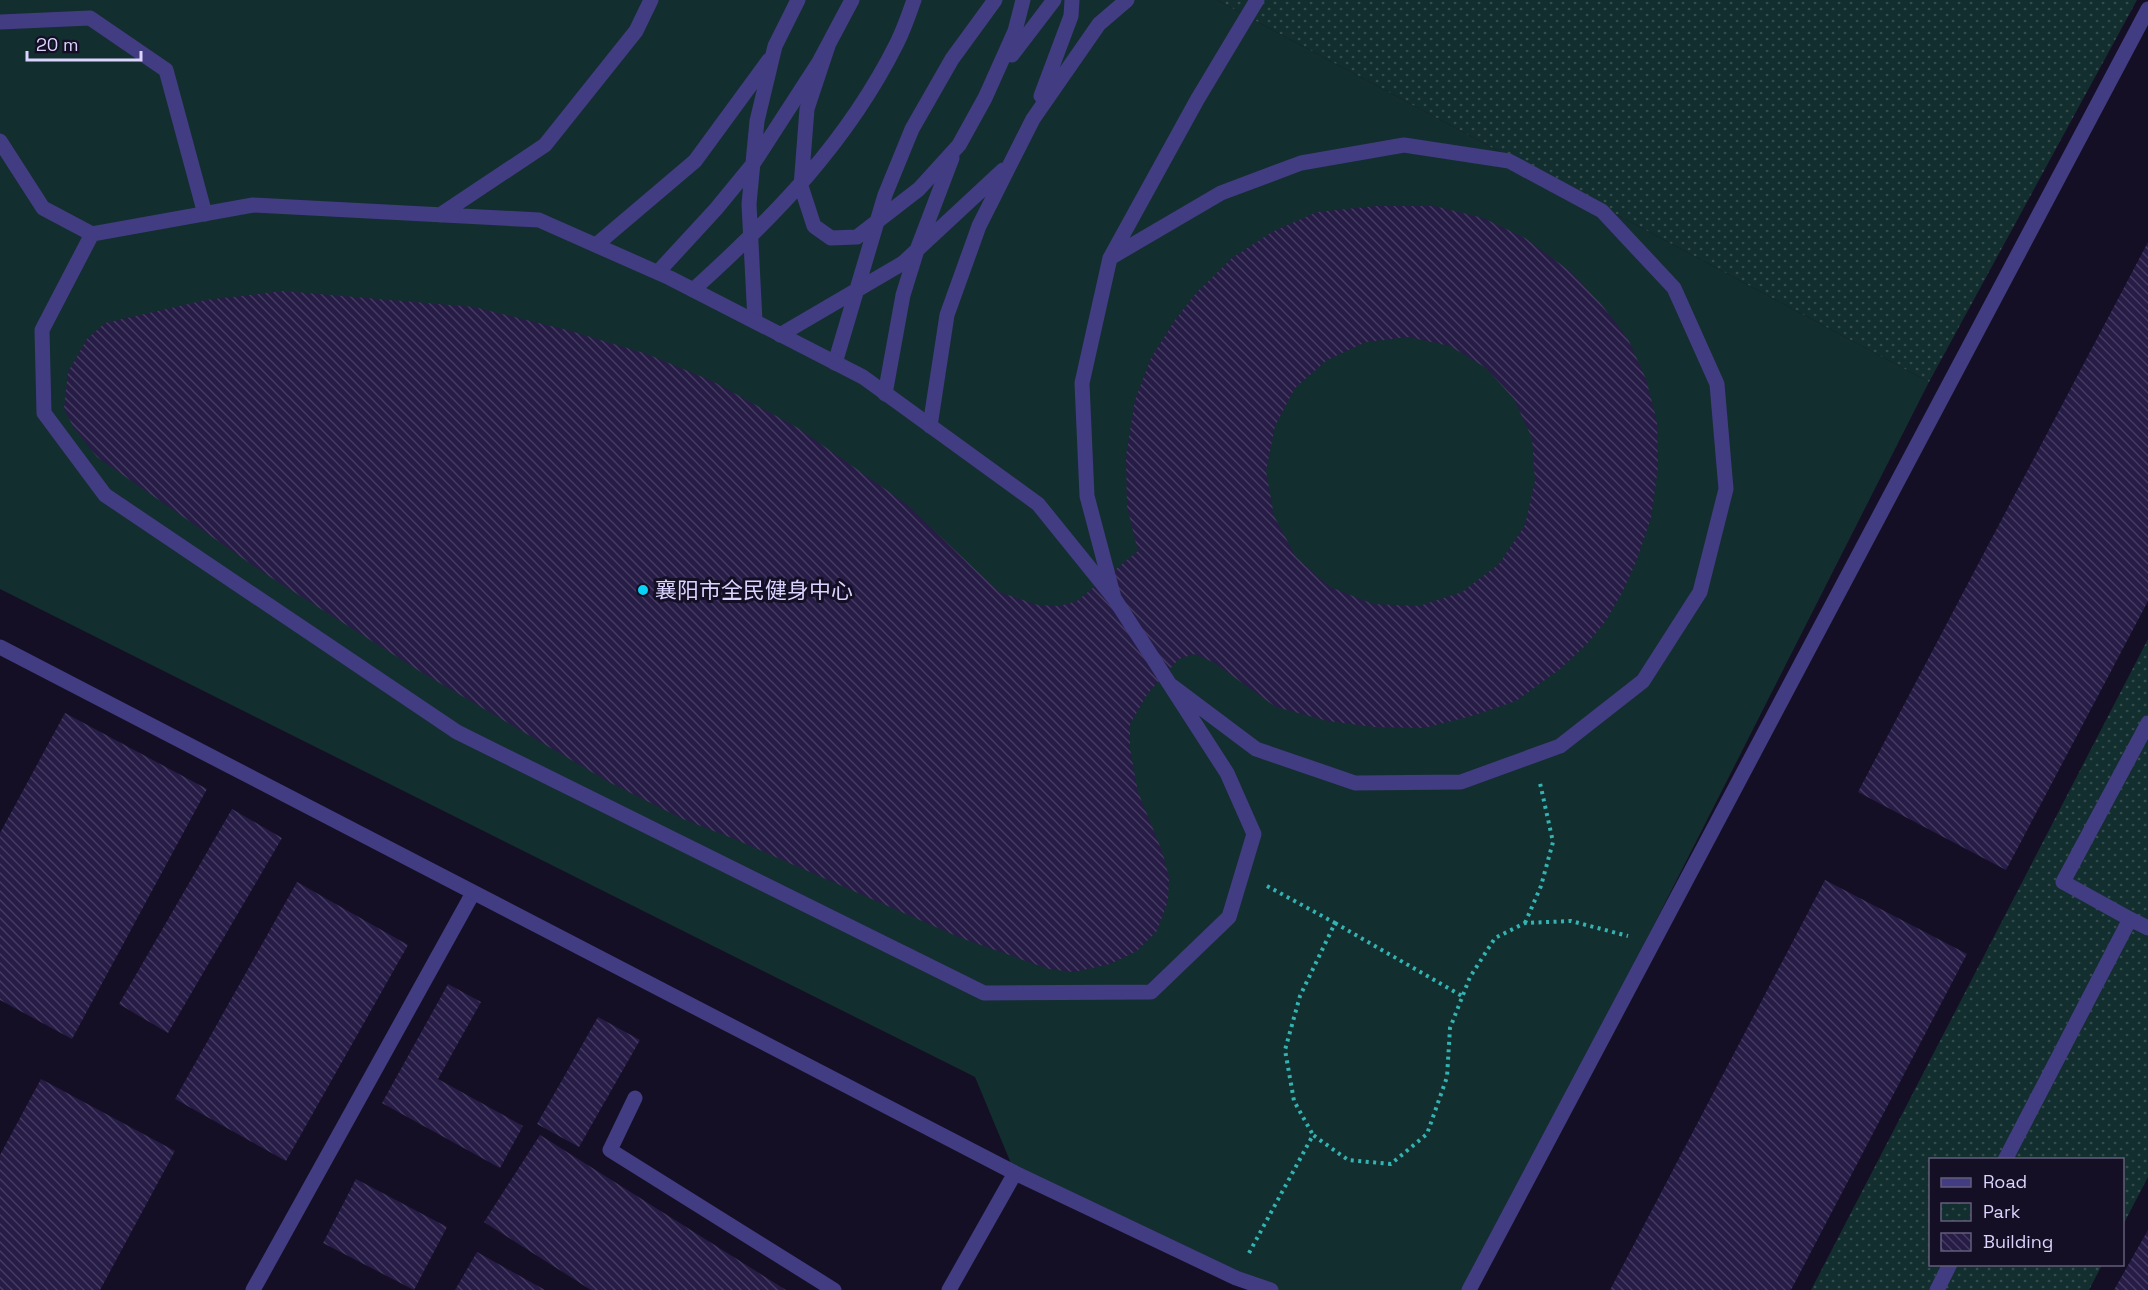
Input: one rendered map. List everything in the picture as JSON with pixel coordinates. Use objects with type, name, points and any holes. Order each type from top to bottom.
[{"type":"street","points":[[440,214],[544,146],[636,31],[651,0]]},
{"type":"street","points":[[596,245],[694,162],[768,63],[798,0]]},
{"type":"street","points":[[658,272],[716,209],[753,164],[829,43],[852,0]]},
{"type":"street","points":[[693,290],[750,238],[801,186],[858,111],[898,42],[914,0]]},
{"type":"street","points":[[835,363],[885,195],[912,129],[952,59],[995,0]]},
{"type":"street","points":[[985,98],[1015,31],[1023,0]]},
{"type":"street","points":[[885,394],[903,295],[917,249],[952,158],[985,98],[1022,40],[1054,0]]},
{"type":"street","points":[[930,426],[947,315],[979,226],[1033,119],[1071,15],[1072,0]]},
{"type":"street","points":[[1033,119],[1099,24],[1127,0]]},
{"type":"street","points":[[1114,598],[1087,496],[1082,383],[1110,258],[1197,100],[1257,0]]},
{"type":"street","points":[[1469,1290],[2148,9]]},
{"type":"street","points":[[0,22],[90,18],[166,70],[205,214]]},
{"type":"street","points":[[829,43],[807,109],[801,186],[814,226],[831,238],[856,237],[919,189],[959,145]]},
{"type":"street","points":[[755,321],[749,204],[757,122],[775,46]]},
{"type":"street","points":[[0,141],[43,208],[92,234],[253,205],[539,220],[658,272],[862,377],[1038,504],[1114,598],[1227,773],[1254,834],[1229,917],[1151,992],[984,993],[457,732],[105,495],[44,413],[42,330],[92,234]]},
{"type":"street","points":[[1110,258],[1221,193],[1301,163],[1404,145],[1509,161],[1602,211],[1674,288],[1717,384],[1726,489],[1700,592],[1643,681],[1560,746],[1461,782],[1355,783],[1256,749],[1172,686]]},
{"type":"street","points":[[780,335],[903,263],[1011,163]]},
{"type":"street","points":[[0,647],[1015,1173],[1236,1278],[1271,1290]]},
{"type":"street","points":[[2148,723],[2063,882],[2148,928]]},
{"type":"street","points":[[253,1290],[473,892]]},
{"type":"street","points":[[2006,1158],[2130,919]]},
{"type":"street","points":[[635,1098],[610,1150],[834,1290]]},
{"type":"street","points":[[949,1290],[1015,1173]]},
{"type":"street","points":[[1937,1290],[1949,1266]]},
{"type":"path","points":[[1525,923],[1541,886],[1553,842],[1534,755]]},
{"type":"path","points":[[1242,873],[1462,996]]},
{"type":"path","points":[[1335,923],[1300,996],[1285,1050],[1294,1101],[1313,1135],[1348,1160],[1391,1164],[1427,1134],[1447,1077],[1450,1028],[1470,977],[1495,938],[1525,923],[1571,921],[1654,942]]},
{"type":"path","points":[[1236,1278],[1313,1135]]},
{"type":"green space","points":[[0,0],[1217,0],[1929,382],[1469,1290],[1271,1290],[1015,1173],[975,1077],[0,589]]},
{"type":"green space","points":[[1217,0],[2137,0],[1929,382]]},
{"type":"green space","points":[[2148,639],[2148,1177],[2124,1223],[2124,1158],[1929,1158],[1929,1266],[2101,1266],[2089,1290],[1811,1290]]},
{"type":"building","name":"襄阳市全民健身中心","points":[[1377,206],[1434,206],[1483,218],[1525,238],[1571,272],[1601,304],[1628,339],[1646,379],[1657,422],[1658,467],[1651,518],[1636,562],[1622,593],[1605,622],[1586,645],[1560,669],[1516,701],[1475,715],[1425,728],[1374,727],[1328,721],[1276,707],[1213,662],[1194,654],[1179,659],[1148,693],[1130,724],[1130,749],[1138,792],[1162,851],[1169,877],[1168,901],[1157,931],[1137,951],[1110,964],[1074,972],[1049,969],[961,938],[737,840],[683,819],[609,782],[421,672],[264,573],[97,457],[74,428],[64,409],[68,372],[87,339],[105,323],[206,300],[283,291],[474,307],[567,330],[647,354],[712,381],[798,428],[905,503],[999,592],[1038,605],[1059,606],[1077,601],[1138,551],[1127,506],[1126,456],[1135,400],[1151,358],[1175,320],[1196,293],[1232,258],[1272,232],[1317,212]],"holes":[[[1408,337],[1450,346],[1486,368],[1514,399],[1532,438],[1535,481],[1525,525],[1499,564],[1462,592],[1419,606],[1373,604],[1330,587],[1296,557],[1274,516],[1266,471],[1275,426],[1295,388],[1327,360],[1366,342]]]},
{"type":"building","points":[[2148,242],[2148,601],[2006,870],[1858,792]]},
{"type":"building","points":[[65,713],[207,789],[72,1039],[0,1000],[0,833]]},
{"type":"building","points":[[232,809],[282,838],[168,1033],[119,1004]]},
{"type":"building","points":[[1825,880],[1967,954],[1791,1290],[1610,1290]]},
{"type":"building","points":[[297,882],[408,945],[286,1161],[175,1099]]},
{"type":"building","points":[[448,984],[481,1002],[438,1079],[523,1126],[500,1168],[382,1103]]},
{"type":"building","points":[[598,1017],[640,1040],[579,1147],[537,1124]]},
{"type":"building","points":[[41,1079],[175,1151],[100,1290],[0,1290],[0,1155]]},
{"type":"building","points":[[540,1135],[786,1290],[591,1290],[484,1222]]},
{"type":"building","points":[[356,1179],[447,1227],[414,1290],[323,1243]]},
{"type":"building","points":[[2148,1230],[2148,1290],[2114,1290]]},
{"type":"building","points":[[477,1252],[545,1290],[455,1290]]},
{"type":"place","name":"襄阳市全民健身中心","points":[[643,590]]}]
